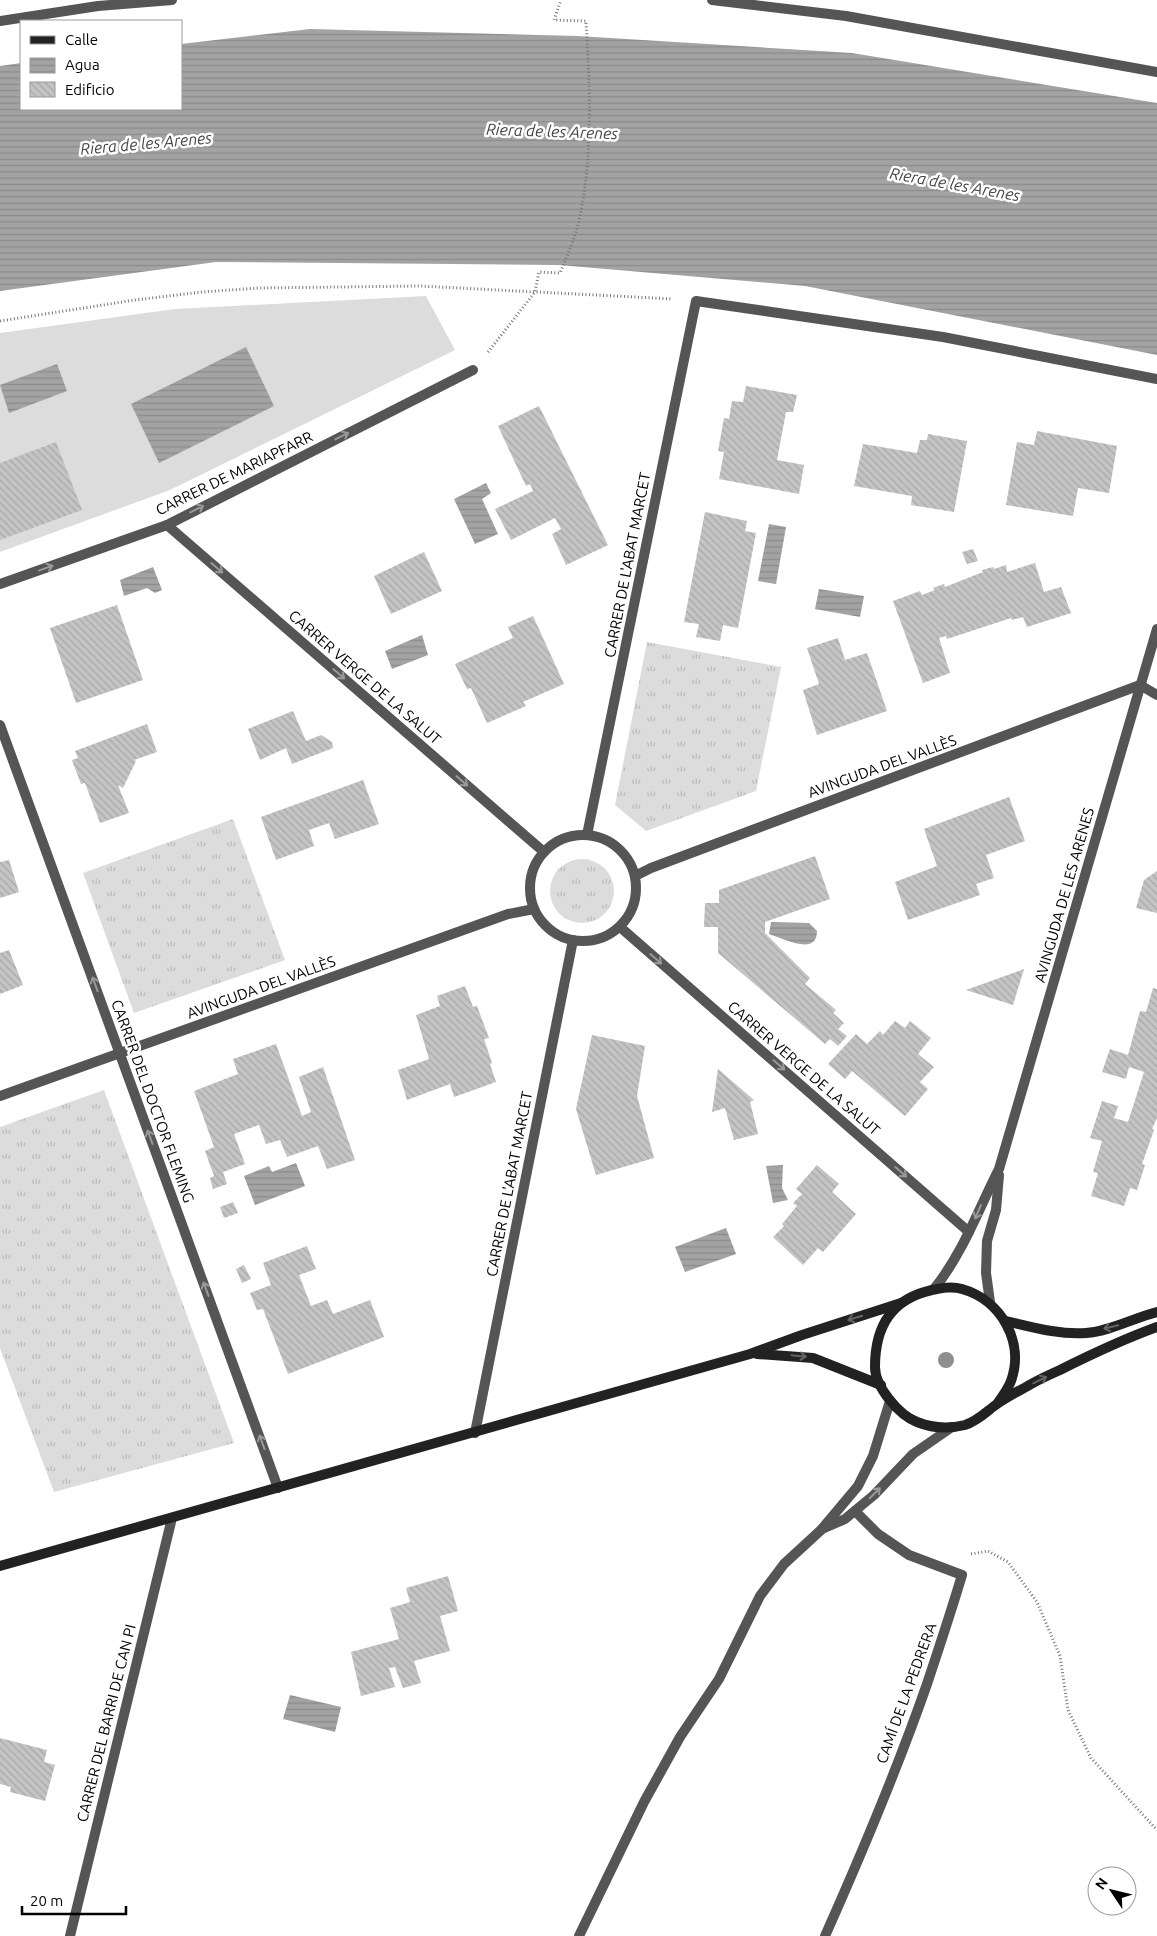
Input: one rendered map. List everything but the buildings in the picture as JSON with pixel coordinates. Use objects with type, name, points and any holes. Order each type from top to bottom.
[{"type":"street","points":[[0,22],[98,6],[172,0]]},
{"type":"street","points":[[712,0],[846,16],[1157,72]]},
{"type":"street","points":[[696,301],[942,337],[1157,379]]},
{"type":"street","name":"CARRER DE L'ABAT MARCET","points":[[587,835],[696,301]]},
{"type":"street","name":"CARRER DE MARIAPFARR","points":[[0,584],[166,525],[474,370]]},
{"type":"street","name":"CARRER VERGE DE LA SALUT","points":[[166,525],[544,852]]},
{"type":"street","name":"AVINGUDA DE LES ARENES","points":[[934,1290],[962,1250],[999,1169],[1157,630]]},
{"type":"street","points":[[1140,685],[1157,695]]},
{"type":"street","name":"AVINGUDA DEL VALLÈS","points":[[635,876],[651,868],[1140,685]]},
{"type":"street","name":"CARRER DEL DOCTOR FLEMING","points":[[0,725],[278,1488]]},
{"type":"street","points":[[587,835],[600,837],[612,843],[623,852],[635,876],[636,894],[631,912],[620,926],[606,936],[590,941],[573,940],[557,934],[543,924],[534,909],[530,894],[530,879],[535,864],[544,852],[556,842],[571,836],[587,835]]},
{"type":"street","name":"AVINGUDA DEL VALLÈS","points":[[0,1096],[508,914],[534,909]]},
{"type":"street","name":"CARRER VERGE DE LA SALUT","points":[[620,926],[969,1232]]},
{"type":"street","name":"CARRER DE L'ABAT MARCET","points":[[475,1433],[573,940]]},
{"type":"street","name":"AVINGUDA DE LES ARENES","points":[[990,1302],[986,1273],[988,1241],[996,1210],[999,1169]]},
{"type":"street","points":[[0,1566],[750,1354],[901,1303],[916,1294],[945,1287],[962,1289],[990,1302],[1006,1321],[1014,1343],[1015,1365],[1011,1383],[997,1404]]},
{"type":"street","points":[[901,1303],[888,1318],[878,1335],[875,1371],[890,1402],[916,1422],[940,1428],[967,1424],[980,1418],[997,1404],[1035,1382],[1092,1354],[1157,1326]]},
{"type":"street","points":[[1006,1321],[1062,1333],[1088,1333],[1121,1325],[1157,1312]]},
{"type":"street","points":[[750,1354],[813,1358],[881,1385]]},
{"type":"street","points":[[579,1936],[644,1802],[680,1737],[719,1679],[760,1596],[784,1564],[821,1530],[858,1486],[873,1456],[890,1402]]},
{"type":"street","points":[[821,1530],[845,1519],[874,1495],[913,1454],[952,1427]]},
{"type":"street","points":[[855,1511],[878,1534],[909,1555],[962,1576]]},
{"type":"street","name":"CARRER DEL BARRI DE CAN PI","points":[[70,1936],[172,1518]]},
{"type":"street","name":"CAMÍ DE LA PEDRERA","points":[[825,1936],[862,1853],[887,1790],[926,1685],[962,1576]]},
{"type":"path","points":[[474,370],[535,292],[539,272],[560,273],[572,244],[580,215],[589,145],[590,74],[586,21],[554,20],[561,0]]},
{"type":"path","points":[[0,321],[145,299],[259,288],[394,286],[696,301]]},
{"type":"path","points":[[962,1576],[972,1553],[988,1551],[1008,1562],[1037,1602],[1060,1656],[1068,1710],[1091,1758],[1157,1830]]},
{"type":"green space","points":[[426,296],[455,350],[170,490],[0,552],[0,333],[175,309]]},
{"type":"green space","points":[[647,642],[781,667],[756,791],[646,831],[615,805]]},
{"type":"green space","points":[[233,819],[285,960],[134,1013],[83,873]]},
{"type":"green space","points":[[582,859],[594,861],[605,868],[612,879],[614,891],[612,903],[605,914],[594,921],[582,923],[570,921],[559,914],[552,903],[550,891],[552,879],[559,868],[570,861]]},
{"type":"green space","points":[[104,1090],[234,1443],[54,1492],[0,1348],[0,1127]]},
{"type":"water","name":"Riera de les Arenes","points":[[310,29],[578,36],[852,53],[1157,103],[1157,355],[805,286],[559,265],[216,262],[0,291],[0,66],[20,63],[20,110],[182,110],[182,44]]},
{"type":"water","points":[[246,347],[274,406],[159,463],[131,404]]},
{"type":"water","points":[[57,364],[67,391],[9,413],[0,385]]},
{"type":"water","points":[[486,483],[491,493],[482,499],[498,534],[475,544],[454,499]]},
{"type":"water","points":[[769,524],[786,527],[776,584],[758,581]]},
{"type":"water","points":[[153,567],[162,590],[155,593],[147,588],[124,596],[120,580]]},
{"type":"water","points":[[819,589],[864,596],[860,617],[815,609]]},
{"type":"water","points":[[422,635],[428,655],[392,669],[385,651]]},
{"type":"water","points":[[771,922],[809,923],[817,931],[816,939],[806,944],[790,942],[769,934]]},
{"type":"water","points":[[296,1163],[305,1186],[255,1205],[244,1176],[269,1166],[272,1172]]},
{"type":"water","points":[[783,1165],[782,1188],[788,1200],[773,1203],[766,1166]]},
{"type":"water","points":[[726,1228],[736,1254],[685,1272],[675,1247]]},
{"type":"water","points":[[290,1695],[341,1707],[335,1732],[283,1719]]}]
